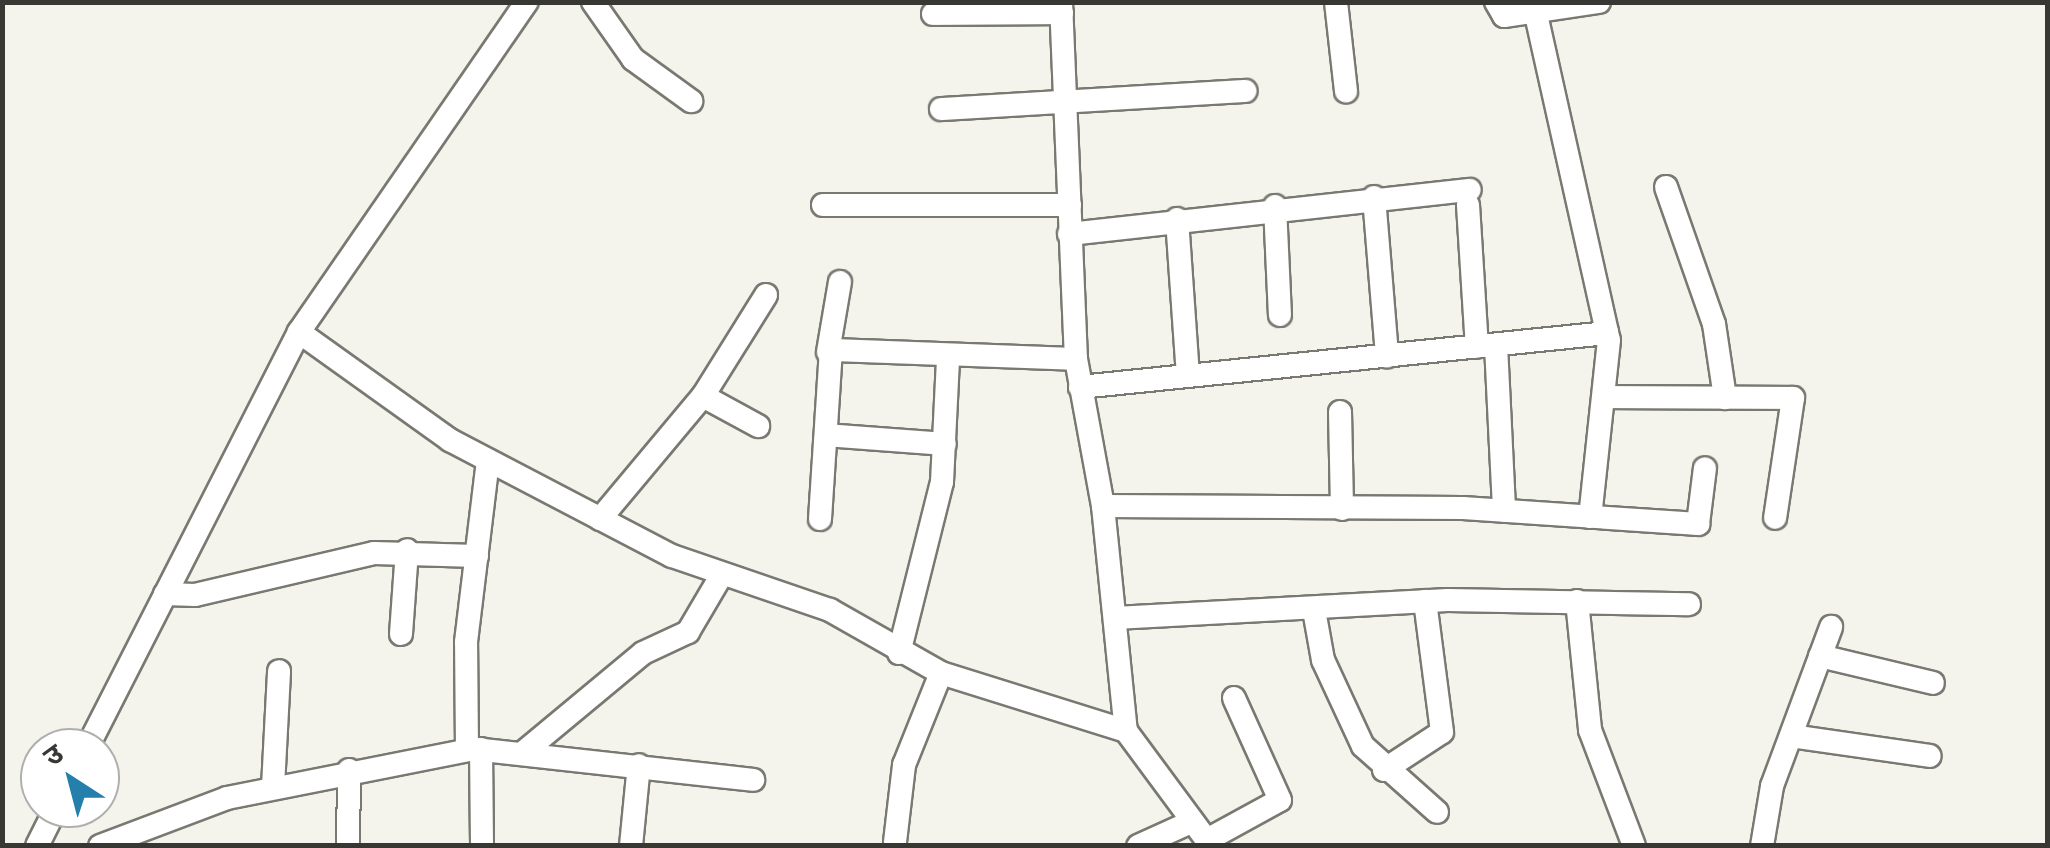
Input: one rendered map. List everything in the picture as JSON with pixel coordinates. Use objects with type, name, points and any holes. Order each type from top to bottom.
[{"type":"street","points":[[97,728],[298,332],[526,2]]},
{"type":"street","points":[[593,2],[633,58],[691,101]]},
{"type":"street","points":[[1336,2],[1346,91]]},
{"type":"street","points":[[1496,2],[1504,16],[1599,2]]},
{"type":"street","points":[[933,14],[1061,8],[1071,108],[1069,234],[1076,358],[1104,506],[1126,732],[1204,835]]},
{"type":"street","points":[[1535,10],[1607,333],[1606,397],[1590,517]]},
{"type":"street","points":[[941,110],[1071,108],[1245,91]]},
{"type":"street","points":[[1666,187],[1714,324],[1725,398]]},
{"type":"street","points":[[1069,234],[1374,197],[1470,198],[1504,511]]},
{"type":"street","points":[[1374,197],[1387,356]]},
{"type":"street","points":[[823,205],[1070,204]]},
{"type":"street","points":[[1275,206],[1280,315]]},
{"type":"street","points":[[1177,219],[1188,376]]},
{"type":"street","points":[[820,519],[828,352],[840,282]]},
{"type":"street","points":[[600,518],[703,396],[766,295]]},
{"type":"street","points":[[298,332],[488,460],[600,518],[722,576],[830,610],[899,653],[942,673],[1126,732]]},
{"type":"street","points":[[1080,387],[1607,333]]},
{"type":"street","points":[[828,352],[948,358],[1076,358]]},
{"type":"street","points":[[899,653],[927,560],[944,444],[948,358]]},
{"type":"street","points":[[703,396],[758,426]]},
{"type":"street","points":[[1606,397],[1793,398],[1775,518]]},
{"type":"street","points":[[1340,412],[1342,508]]},
{"type":"street","points":[[826,434],[944,444]]},
{"type":"street","points":[[482,846],[466,642],[488,460]]},
{"type":"street","points":[[1104,506],[1504,511],[1698,524],[1705,468]]},
{"type":"street","points":[[165,594],[408,550],[478,556]]},
{"type":"street","points":[[401,634],[408,550]]},
{"type":"street","points":[[525,751],[643,653],[688,632],[722,576]]},
{"type":"street","points":[[1115,618],[1424,601],[1689,604]]},
{"type":"street","points":[[1384,770],[1442,732],[1424,601]]},
{"type":"street","points":[[1576,601],[1590,730],[1634,846]]},
{"type":"street","points":[[1314,610],[1336,693],[1384,770],[1436,812]]},
{"type":"street","points":[[1762,846],[1791,736],[1831,627]]},
{"type":"street","points":[[1820,656],[1933,683]]},
{"type":"street","points":[[273,787],[279,671]]},
{"type":"street","points":[[895,842],[904,766],[942,673]]},
{"type":"street","points":[[1138,846],[1204,835],[1280,800],[1234,698]]},
{"type":"street","points":[[1791,736],[1930,756]]},
{"type":"street","points":[[100,846],[273,787],[474,749],[525,751],[753,780]]},
{"type":"street","points":[[631,846],[638,766]]},
{"type":"street","points":[[348,846],[350,770]]}]
